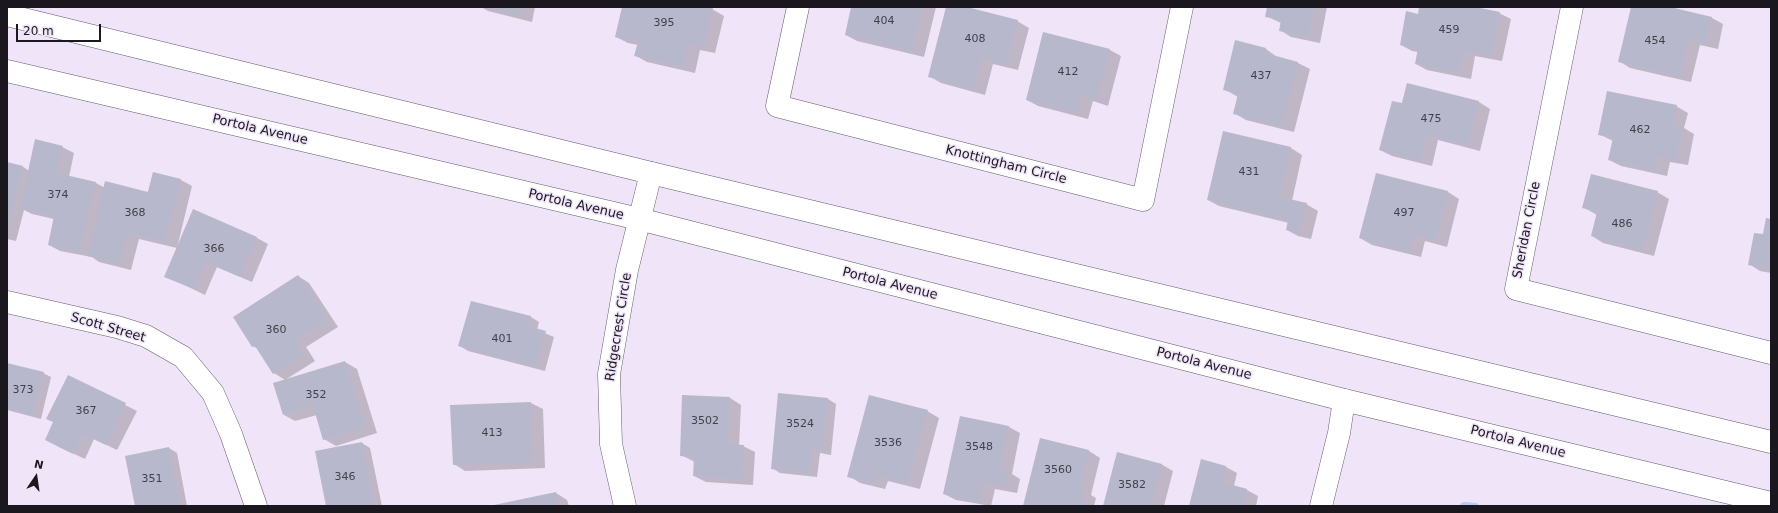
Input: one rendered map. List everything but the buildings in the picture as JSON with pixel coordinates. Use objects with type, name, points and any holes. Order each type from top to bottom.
[{"type":"main road","name":"Knottingham Circle","points":[[798,7],[777,106],[1143,200],[1182,7]]},
{"type":"main road","name":"Sheridan Circle","points":[[1572,7],[1516,289],[1771,353]]},
{"type":"main road","points":[[7,15],[651,173],[1771,442]]},
{"type":"main road","name":"Portola Avenue","points":[[7,71],[639,219],[1344,400],[1771,503]]},
{"type":"main road","name":"Ridgecrest Circle","points":[[625,506],[611,444],[609,374],[627,270],[651,173]]},
{"type":"main road","name":"Scott Street","points":[[7,302],[146,336],[183,357],[213,393],[230,434],[256,506]]},
{"type":"main road","points":[[1321,506],[1339,433],[1344,400]]},
{"type":"water","points":[[1461,503],[1477,503],[1480,506],[1460,506]]}]
